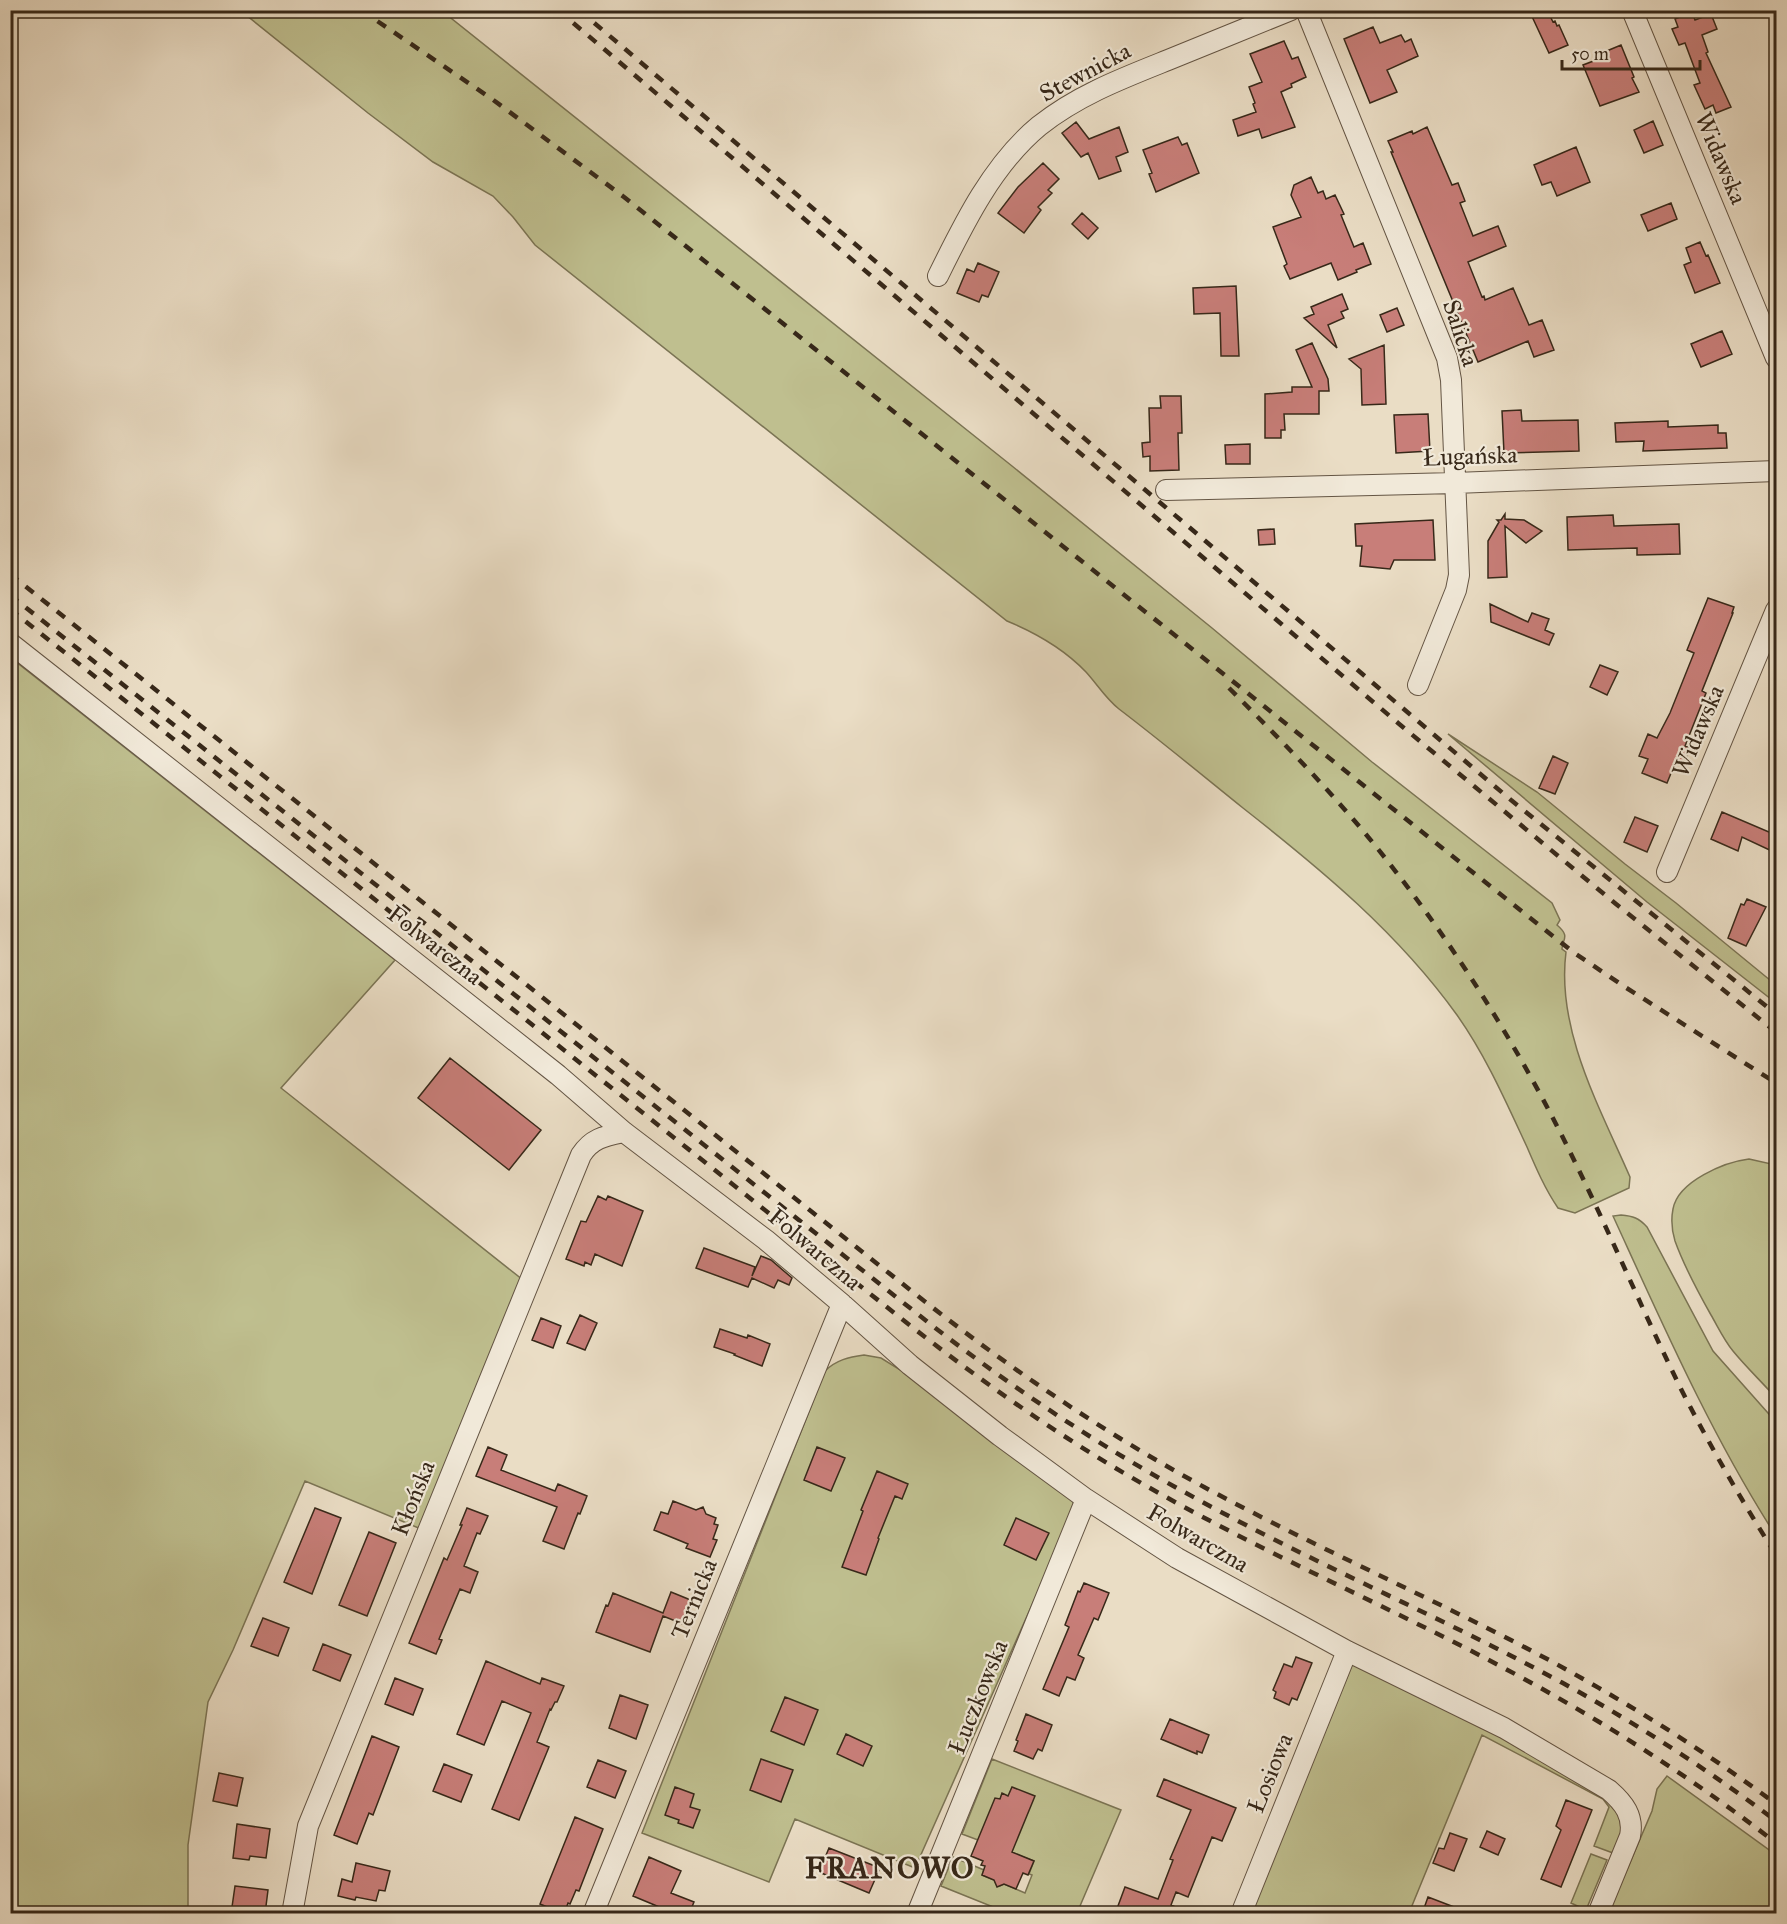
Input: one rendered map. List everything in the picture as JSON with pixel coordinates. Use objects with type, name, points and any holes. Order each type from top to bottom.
[{"type":"street","name":"Stewnicka","points":[[938,276],[978,199],[1011,155],[1038,127],[1081,98],[1113,82],[1291,10]]},
{"type":"street","name":"Salicka","points":[[1306,10],[1447,358],[1451,380],[1459,575],[1456,590],[1418,685]]},
{"type":"street","name":"Widawska","points":[[1632,10],[1776,358]]},
{"type":"street","name":"Ługańska","points":[[1166,490],[1455,483],[1776,471]]},
{"type":"street","name":"Widawska","points":[[1668,872],[1776,610]]},
{"type":"street","name":"Folwarczna","points":[[10,643],[558,1075],[624,1132],[766,1240],[910,1365],[1000,1436],[1086,1499],[1177,1558],[1347,1651],[1504,1728],[1609,1790],[1620,1799],[1631,1819],[1630,1836],[1598,1914]]},
{"type":"street","name":"Kłońska","points":[[292,1914],[308,1826],[581,1155],[588,1145],[600,1137],[624,1132]]},
{"type":"street","name":"Ternicka","points":[[593,1914],[842,1304]]},
{"type":"street","name":"Łuczkowska","points":[[917,1914],[1086,1499]]},
{"type":"street","name":"Łosiowa","points":[[1241,1914],[1347,1651]]},
{"type":"green space","points":[[241,11],[442,11],[1012,466],[1212,628],[1372,762],[1552,903],[1560,920],[1557,925],[1565,935],[1562,949],[1566,952],[1565,981],[1574,1039],[1594,1096],[1630,1177],[1629,1188],[1575,1213],[1558,1208],[1541,1178],[1495,1080],[1457,1015],[1410,957],[1358,904],[1301,855],[1114,705],[1086,672],[1068,656],[1039,636],[1007,621],[535,245],[493,196],[433,162]]},
{"type":"green space","points":[[11,658],[395,960],[281,1088],[523,1280],[421,1529],[305,1481],[233,1650],[208,1702],[188,1845],[188,1913],[11,1913]]},
{"type":"green space","points":[[1448,734],[1537,792],[1776,985],[1776,1003],[1647,902]]},
{"type":"green space","points":[[1749,1159],[1776,1165],[1776,1398],[1738,1357],[1724,1338],[1687,1269],[1675,1241],[1673,1229],[1673,1209],[1684,1190],[1716,1169]]},
{"type":"green space","points":[[1613,1216],[1636,1218],[1647,1227],[1713,1351],[1776,1422],[1776,1490],[1770,1496],[1776,1505],[1776,1536],[1730,1459],[1689,1379]]},
{"type":"green space","points":[[864,1355],[881,1358],[928,1387],[1071,1497],[1074,1505],[1072,1515],[915,1868],[795,1819],[769,1882],[642,1833],[825,1371],[843,1360]]},
{"type":"green space","points":[[1357,1663],[1416,1690],[1604,1794],[1622,1820],[1621,1833],[1613,1853],[1594,1846],[1609,1807],[1603,1799],[1482,1735],[1409,1913],[1251,1914],[1352,1665]]},
{"type":"green space","points":[[992,1759],[1121,1810],[1077,1913],[1008,1913],[941,1886],[953,1857],[984,1870],[982,1875],[994,1880],[1000,1886],[1004,1884],[1025,1893],[1032,1875],[1029,1874],[1034,1861],[962,1834]]},
{"type":"green space","points":[[1667,1776],[1776,1855],[1776,1913],[1608,1914],[1652,1811],[1657,1789]]},
{"type":"green space","points":[[1591,1854],[1607,1860],[1586,1910],[1571,1903]]},
{"type":"building","points":[[1529,10],[1547,10],[1553,22],[1559,25],[1568,45],[1549,53]]},
{"type":"building","points":[[1692,12],[1695,20],[1711,14],[1717,29],[1702,35],[1708,52],[1706,53],[1731,107],[1716,113],[1713,105],[1705,109],[1694,85],[1700,83],[1685,43],[1679,45],[1672,29],[1678,27],[1675,19]]},
{"type":"building","points":[[1373,27],[1380,43],[1401,35],[1405,42],[1411,39],[1418,56],[1387,70],[1397,92],[1370,103],[1344,39]]},
{"type":"building","points":[[1284,41],[1292,59],[1298,57],[1306,77],[1281,92],[1295,127],[1262,138],[1259,129],[1238,136],[1233,120],[1256,112],[1249,87],[1262,82],[1250,54]]},
{"type":"building","points":[[1621,45],[1639,92],[1600,106],[1583,65],[1604,57],[1602,53]]},
{"type":"building","points":[[1653,121],[1663,145],[1644,153],[1634,130]]},
{"type":"building","points":[[1076,122],[1089,139],[1119,127],[1128,152],[1116,157],[1121,171],[1099,179],[1088,153],[1081,157],[1062,133]]},
{"type":"building","points":[[1427,127],[1452,185],[1458,183],[1465,201],[1460,203],[1473,236],[1498,226],[1506,246],[1468,262],[1482,297],[1484,296],[1485,300],[1513,288],[1529,325],[1542,320],[1554,350],[1534,357],[1528,341],[1478,362],[1388,141],[1412,131],[1413,134]]},
{"type":"building","points":[[1178,137],[1182,145],[1187,143],[1199,173],[1156,192],[1143,150]]},
{"type":"building","points":[[1576,147],[1590,182],[1557,196],[1551,182],[1542,185],[1534,165]]},
{"type":"building","points":[[1043,163],[1059,179],[1048,190],[1052,193],[1038,207],[1041,210],[1024,233],[998,213],[1018,187]]},
{"type":"building","points":[[1311,177],[1318,193],[1323,191],[1326,199],[1335,195],[1344,214],[1341,215],[1354,247],[1363,243],[1371,264],[1338,280],[1331,263],[1290,279],[1284,266],[1287,264],[1273,227],[1301,217],[1291,195],[1294,185]]},
{"type":"building","points":[[1671,203],[1677,219],[1648,231],[1641,215]]},
{"type":"building","points":[[1082,213],[1098,228],[1088,239],[1072,224]]},
{"type":"building","points":[[1700,242],[1720,283],[1695,293],[1684,265],[1691,262],[1686,248]]},
{"type":"building","points":[[978,263],[999,272],[988,297],[982,295],[979,302],[957,293],[967,269],[974,272]]},
{"type":"building","points":[[1236,286],[1239,356],[1221,356],[1220,313],[1194,314],[1193,288]]},
{"type":"building","points":[[1342,294],[1348,309],[1341,312],[1344,318],[1328,325],[1337,348],[1304,318],[1314,314],[1311,307]]},
{"type":"building","points":[[1397,308],[1404,325],[1387,332],[1380,315]]},
{"type":"building","points":[[1722,331],[1732,354],[1701,367],[1691,344]]},
{"type":"building","points":[[1312,343],[1328,379],[1329,391],[1319,391],[1319,414],[1284,414],[1285,430],[1281,430],[1281,438],[1265,438],[1265,394],[1292,392],[1292,387],[1312,387],[1296,350]]},
{"type":"building","points":[[1384,345],[1386,404],[1362,405],[1361,369],[1349,359]]},
{"type":"building","points":[[1160,396],[1181,396],[1182,433],[1178,433],[1179,470],[1150,471],[1150,456],[1143,457],[1142,443],[1150,442],[1149,408],[1161,408]]},
{"type":"building","points":[[1521,410],[1522,421],[1578,420],[1579,451],[1504,453],[1502,411]]},
{"type":"building","points":[[1428,414],[1430,451],[1396,453],[1394,415]]},
{"type":"building","points":[[1668,421],[1668,427],[1718,425],[1718,433],[1726,433],[1727,448],[1643,451],[1644,441],[1616,442],[1615,423]]},
{"type":"building","points":[[1250,444],[1250,464],[1226,464],[1225,445]]},
{"type":"building","points":[[1505,514],[1505,519],[1524,520],[1542,531],[1526,543],[1505,526],[1507,577],[1488,578],[1488,541],[1499,522],[1497,520],[1501,520]]},
{"type":"building","points":[[1613,515],[1614,526],[1679,524],[1680,554],[1637,555],[1637,548],[1568,550],[1567,517]]},
{"type":"building","points":[[1433,520],[1435,560],[1394,560],[1390,569],[1360,566],[1362,546],[1356,546],[1355,524]]},
{"type":"building","points":[[1274,529],[1275,544],[1259,545],[1258,530]]},
{"type":"building","points":[[1708,598],[1734,607],[1733,613],[1702,691],[1706,693],[1685,746],[1690,748],[1684,764],[1676,761],[1667,783],[1642,773],[1648,759],[1639,756],[1648,734],[1657,738],[1670,713],[1694,653],[1687,650]]},
{"type":"building","points":[[1490,604],[1528,622],[1532,613],[1549,619],[1545,630],[1554,634],[1549,645],[1491,622]]},
{"type":"building","points":[[1600,665],[1618,672],[1607,695],[1590,687]]},
{"type":"building","points":[[1553,756],[1568,763],[1555,794],[1539,788]]},
{"type":"building","points":[[1722,812],[1776,835],[1776,853],[1742,837],[1738,851],[1711,839]]},
{"type":"building","points":[[1635,817],[1658,826],[1647,852],[1624,842]]},
{"type":"building","points":[[1747,899],[1766,907],[1746,946],[1728,938],[1741,904],[1744,905]]},
{"type":"building","points":[[450,1058],[541,1130],[509,1170],[418,1098]]},
{"type":"building","points":[[598,1196],[606,1200],[608,1196],[643,1211],[622,1266],[595,1254],[591,1265],[585,1262],[584,1266],[566,1259],[581,1221],[586,1222]]},
{"type":"building","points":[[704,1248],[755,1267],[752,1276],[761,1256],[771,1260],[792,1278],[789,1285],[778,1280],[774,1288],[752,1278],[748,1287],[696,1268]]},
{"type":"building","points":[[580,1315],[597,1323],[585,1350],[567,1343]]},
{"type":"building","points":[[541,1318],[561,1326],[553,1348],[532,1340]]},
{"type":"building","points":[[720,1329],[747,1338],[748,1335],[770,1344],[762,1366],[714,1347]]},
{"type":"building","points":[[488,1447],[507,1455],[501,1470],[555,1491],[558,1484],[587,1496],[564,1549],[543,1541],[557,1507],[476,1476]]},
{"type":"building","points":[[817,1447],[845,1458],[831,1491],[804,1480]]},
{"type":"building","points":[[877,1471],[908,1484],[902,1499],[895,1496],[866,1575],[842,1567]]},
{"type":"building","points":[[673,1501],[696,1510],[703,1507],[706,1514],[716,1518],[714,1524],[718,1525],[713,1539],[717,1540],[710,1557],[686,1548],[688,1544],[654,1530],[661,1512],[668,1514]]},
{"type":"building","points":[[315,1508],[341,1518],[312,1594],[284,1582]]},
{"type":"building","points":[[467,1508],[488,1516],[480,1534],[477,1533],[464,1566],[478,1572],[470,1593],[460,1589],[439,1639],[442,1640],[436,1654],[409,1643],[444,1558],[447,1560]]},
{"type":"building","points":[[1016,1518],[1049,1533],[1036,1560],[1004,1545]]},
{"type":"building","points":[[369,1532],[396,1543],[367,1616],[339,1605]]},
{"type":"building","points":[[1084,1583],[1109,1593],[1098,1620],[1094,1618],[1078,1655],[1084,1658],[1075,1680],[1067,1677],[1059,1696],[1043,1689],[1069,1627],[1065,1625],[1078,1591],[1080,1592]]},
{"type":"building","points":[[671,1592],[693,1601],[683,1624],[663,1616],[650,1652],[596,1632],[613,1593],[663,1613]]},
{"type":"building","points":[[263,1618],[289,1628],[278,1656],[251,1646]]},
{"type":"building","points":[[323,1644],[351,1655],[340,1681],[313,1670]]},
{"type":"building","points":[[1296,1657],[1312,1663],[1297,1700],[1292,1698],[1289,1705],[1274,1698],[1276,1692],[1273,1690],[1284,1664],[1292,1667]]},
{"type":"building","points":[[486,1661],[540,1684],[542,1678],[564,1686],[557,1702],[550,1709],[537,1742],[549,1747],[519,1820],[492,1809],[531,1713],[502,1701],[484,1745],[457,1734]]},
{"type":"building","points":[[395,1678],[423,1689],[413,1715],[385,1704]]},
{"type":"building","points":[[620,1695],[648,1705],[636,1739],[609,1728]]},
{"type":"building","points":[[785,1697],[818,1710],[804,1745],[771,1731]]},
{"type":"building","points":[[1026,1714],[1052,1725],[1042,1751],[1038,1749],[1033,1759],[1014,1751]]},
{"type":"building","points":[[1170,1719],[1209,1735],[1202,1753],[1197,1751],[1197,1754],[1161,1739]]},
{"type":"building","points":[[846,1734],[872,1746],[863,1766],[837,1754]]},
{"type":"building","points":[[372,1736],[399,1747],[373,1815],[369,1813],[357,1844],[334,1835]]},
{"type":"building","points":[[761,1759],[793,1770],[781,1802],[750,1790]]},
{"type":"building","points":[[598,1760],[626,1771],[615,1798],[587,1787]]},
{"type":"building","points":[[444,1764],[472,1775],[461,1802],[433,1791]]},
{"type":"building","points":[[219,1773],[243,1778],[237,1806],[213,1801]]},
{"type":"building","points":[[1164,1779],[1236,1808],[1222,1841],[1212,1837],[1188,1897],[1176,1892],[1171,1905],[1191,1914],[1115,1914],[1125,1887],[1158,1899],[1173,1860],[1170,1859],[1191,1810],[1157,1796]]},
{"type":"building","points":[[675,1787],[694,1794],[690,1807],[700,1810],[693,1828],[665,1815]]},
{"type":"building","points":[[1012,1787],[1035,1796],[1012,1852],[1034,1861],[1028,1875],[1023,1873],[1016,1889],[1004,1884],[997,1887],[994,1880],[982,1875],[985,1866],[981,1865],[983,1861],[971,1856],[995,1798],[1000,1799],[1002,1793],[1008,1796]]},
{"type":"building","points":[[1566,1800],[1592,1810],[1561,1887],[1541,1879],[1561,1830],[1556,1826]]},
{"type":"building","points":[[575,1817],[603,1829],[579,1891],[576,1890],[564,1914],[540,1904]]},
{"type":"building","points":[[237,1824],[270,1829],[266,1858],[250,1856],[249,1860],[233,1858]]},
{"type":"building","points":[[1487,1831],[1505,1839],[1498,1855],[1480,1847]]},
{"type":"building","points":[[1450,1833],[1467,1839],[1454,1871],[1433,1863],[1439,1848],[1444,1849]]},
{"type":"building","points":[[829,1848],[880,1868],[869,1893],[819,1872]]},
{"type":"building","points":[[649,1857],[681,1871],[671,1893],[694,1902],[689,1914],[676,1914],[633,1896]]},
{"type":"building","points":[[356,1863],[390,1871],[385,1891],[379,1890],[376,1901],[338,1896],[342,1879],[352,1882]]},
{"type":"building","points":[[235,1886],[268,1890],[265,1914],[231,1914]]},
{"type":"building","points":[[1428,1897],[1467,1912],[1466,1914],[1422,1914]]},
{"type":"railway","points":[[361,10],[492,99],[624,197],[1573,952],[1776,1083]]},
{"type":"railway","points":[[558,10],[1398,723],[1616,904],[1776,1032]]},
{"type":"railway","points":[[579,10],[1511,800],[1776,1014]]},
{"type":"railway","points":[[10,574],[909,1289],[1016,1369],[1089,1419],[1204,1487],[1579,1676],[1694,1746],[1776,1804]]},
{"type":"railway","points":[[10,595],[934,1327],[997,1374],[1128,1460],[1197,1499],[1243,1524],[1524,1662],[1597,1702],[1676,1751],[1776,1821]]},
{"type":"railway","points":[[10,609],[893,1312],[1018,1405],[1083,1448],[1193,1512],[1458,1644],[1573,1707],[1677,1771],[1776,1843]]},
{"type":"railway","points":[[1229,688],[1332,795],[1364,832],[1433,921],[1475,984],[1553,1118],[1692,1410],[1776,1555]]},
{"type":"district","name":"FRANOWO","points":[[890,1868]]}]
